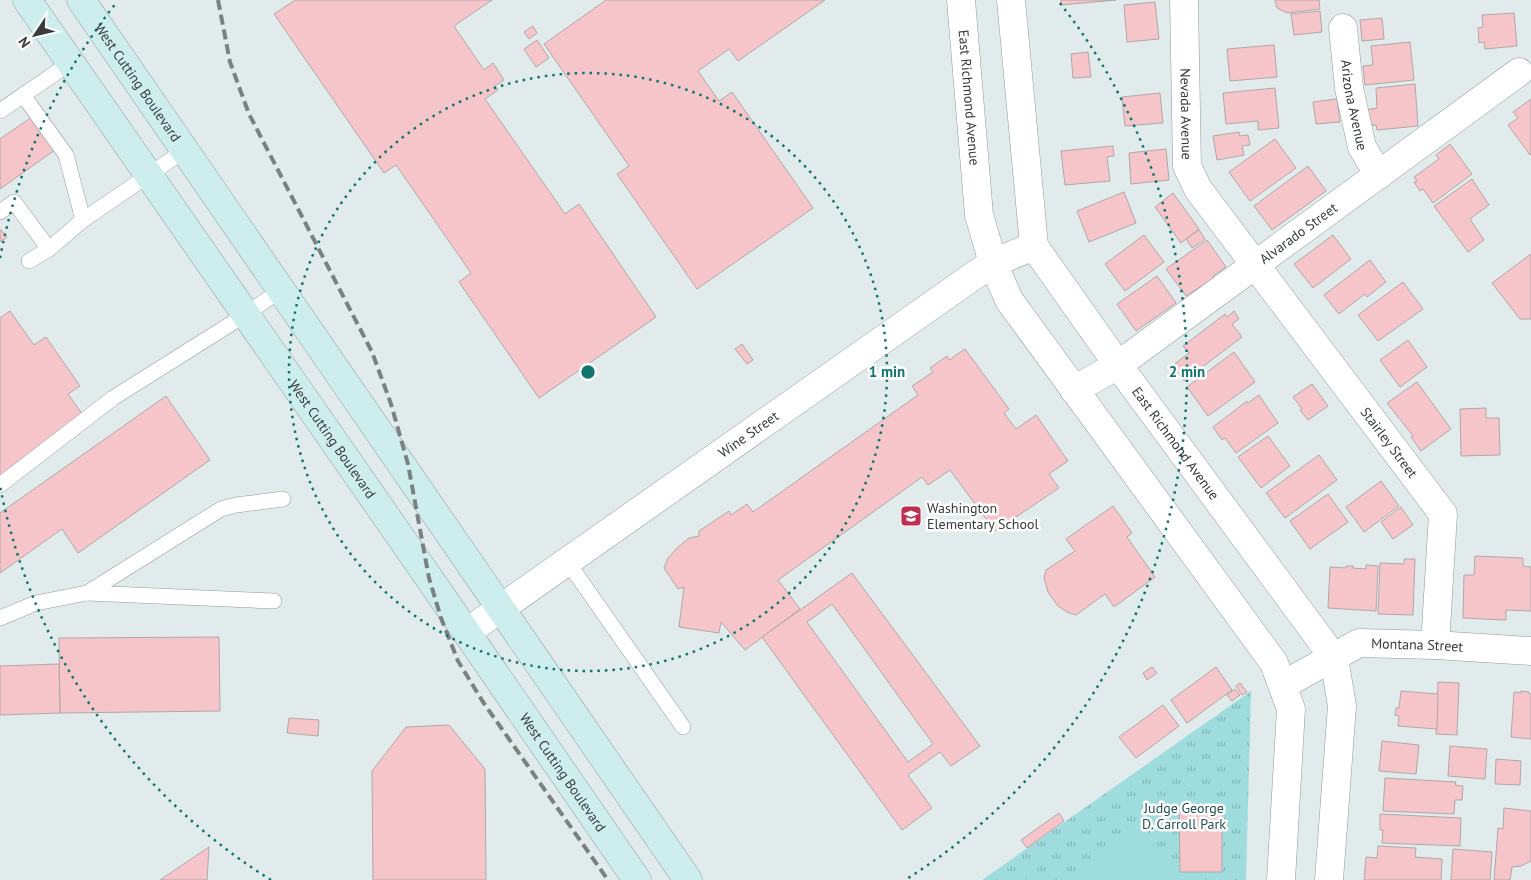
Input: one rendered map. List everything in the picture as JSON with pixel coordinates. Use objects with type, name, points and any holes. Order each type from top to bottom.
[{"type":"street","name":"West Cutting Boulevard","points":[[27,0],[467,632],[637,880]]},
{"type":"street","name":"West Cutting Boulevard","points":[[81,0],[688,880]]},
{"type":"street","name":"East Richmond Avenue","points":[[961,0],[979,215],[993,263],[1009,300],[1274,663],[1283,685],[1291,709],[1281,880]]},
{"type":"street","name":"East Richmond Avenue","points":[[1011,0],[1034,246],[1118,366],[1334,658],[1342,706],[1329,880]]},
{"type":"street","name":"Nevada Avenue","points":[[1184,0],[1187,166],[1198,189],[1256,266]]},
{"type":"street","name":"Arizona Avenue","points":[[1343,28],[1349,88],[1362,147],[1379,175]]},
{"type":"street","name":"Alvarado Street","points":[[1074,390],[1118,366],[1519,72]]},
{"type":"street","name":"Wine Street","points":[[467,632],[993,263],[1034,246]]},
{"type":"street","name":"Stairley Street","points":[[1256,266],[1444,514],[1435,645]]},
{"type":"street","name":"Montana Street","points":[[1283,685],[1359,643],[1435,645],[1531,651]]},
{"type":"lane","points":[[0,111],[70,63]]},
{"type":"lane","points":[[23,95],[66,155],[83,220]]},
{"type":"lane","points":[[29,261],[49,249],[83,220],[185,150]]},
{"type":"lane","points":[[0,212],[14,202],[49,249]]},
{"type":"lane","points":[[0,485],[112,398],[245,315],[282,289]]},
{"type":"lane","points":[[87,593],[221,508],[236,504],[283,498]]},
{"type":"lane","points":[[567,561],[683,727]]},
{"type":"lane","points":[[0,618],[36,603],[87,593],[274,601]]},
{"type":"green space","name":"Judge George D. Carroll Park","points":[[1251,691],[1246,880],[982,880]]},
{"type":"green space","points":[[1145,827],[1180,880],[1071,880],[1141,829]]},
{"type":"building","points":[[295,0],[492,0],[454,26],[484,70],[493,63],[504,80],[495,86],[498,90],[485,99],[565,214],[579,204],[656,317],[539,398],[459,282],[471,273],[396,165],[384,173],[274,14]]},
{"type":"building","points":[[606,0],[825,0],[738,61],[729,49],[698,71],[719,101],[732,92],[813,208],[697,289],[617,174],[629,166],[544,44]]},
{"type":"building","points":[[1061,0],[1116,0],[1061,5]]},
{"type":"building","points":[[1275,0],[1319,0],[1320,9],[1287,13],[1277,8]]},
{"type":"building","points":[[1155,2],[1159,39],[1127,42],[1124,5]]},
{"type":"building","points":[[1320,11],[1322,32],[1294,35],[1291,14]]},
{"type":"building","points":[[1514,13],[1517,46],[1485,49],[1484,42],[1479,43],[1478,28],[1483,27],[1482,15]]},
{"type":"building","points":[[1382,18],[1384,39],[1362,41],[1360,20]]},
{"type":"building","points":[[533,26],[537,33],[529,39],[524,32]]},
{"type":"building","points":[[537,40],[549,58],[536,67],[524,49]]},
{"type":"building","points":[[1410,42],[1414,80],[1365,85],[1363,66],[1373,65],[1371,46]]},
{"type":"building","points":[[1274,45],[1277,77],[1230,81],[1227,49]]},
{"type":"building","points":[[1088,52],[1091,77],[1073,78],[1071,54]]},
{"type":"building","points":[[1415,84],[1418,126],[1377,130],[1376,125],[1365,126],[1364,110],[1377,108],[1376,88]]},
{"type":"building","points":[[1275,88],[1279,128],[1258,130],[1258,121],[1226,124],[1223,93]]},
{"type":"building","points":[[1160,93],[1163,123],[1125,126],[1122,97]]},
{"type":"building","points":[[1337,99],[1340,122],[1316,124],[1313,102]]},
{"type":"building","points":[[1531,99],[1530,155],[1508,125],[1518,118],[1513,112]]},
{"type":"building","points":[[32,117],[55,150],[0,189],[0,139]]},
{"type":"building","points":[[1239,132],[1240,136],[1248,135],[1250,145],[1242,146],[1244,155],[1217,160],[1213,136]]},
{"type":"building","points":[[1275,139],[1296,168],[1250,201],[1229,172]]},
{"type":"building","points":[[1450,144],[1472,174],[1433,203],[1423,189],[1420,191],[1414,182],[1417,181],[1414,177],[1439,159],[1436,155]]},
{"type":"building","points":[[1113,146],[1114,156],[1107,157],[1110,181],[1065,185],[1061,151]]},
{"type":"building","points":[[1166,149],[1169,180],[1131,184],[1129,153]]},
{"type":"building","points":[[1308,166],[1326,191],[1272,230],[1254,206]]},
{"type":"building","points":[[1472,179],[1489,205],[1470,219],[1484,240],[1468,252],[1434,206]]},
{"type":"building","points":[[1124,192],[1136,223],[1089,242],[1077,211]]},
{"type":"building","points":[[1173,193],[1199,229],[1181,243],[1155,207]]},
{"type":"building","points":[[0,230],[7,237],[0,242]]},
{"type":"building","points":[[1199,230],[1205,239],[1192,248],[1186,239]]},
{"type":"building","points":[[1144,235],[1164,262],[1125,291],[1105,264]]},
{"type":"building","points":[[1333,235],[1351,259],[1313,288],[1294,264]]},
{"type":"building","points":[[1207,240],[1226,267],[1213,276],[1214,278],[1186,296],[1166,269]]},
{"type":"building","points":[[1531,254],[1531,319],[1520,319],[1492,283]]},
{"type":"building","points":[[1370,260],[1386,282],[1367,297],[1365,294],[1339,314],[1324,295]]},
{"type":"building","points":[[1157,276],[1176,303],[1136,331],[1117,304]]},
{"type":"building","points":[[1403,282],[1423,309],[1378,341],[1358,315]]},
{"type":"building","points":[[10,311],[34,345],[46,337],[80,386],[68,394],[83,415],[0,480],[0,318]]},
{"type":"building","points":[[1234,311],[1239,319],[1232,324],[1242,337],[1184,381],[1172,366],[1189,353],[1183,346],[1225,314],[1227,317]]},
{"type":"building","points":[[1408,340],[1427,367],[1400,387],[1380,360]]},
{"type":"building","points":[[742,344],[753,360],[747,364],[735,349]]},
{"type":"building","points":[[965,349],[1009,409],[1004,413],[1016,429],[1036,415],[1068,461],[1049,474],[1059,488],[995,531],[950,470],[928,485],[922,477],[778,580],[800,609],[745,650],[721,622],[719,633],[679,627],[684,587],[678,589],[664,568],[668,558],[677,548],[689,538],[699,536],[699,531],[729,511],[731,515],[747,504],[753,512],[918,395],[912,386],[933,372],[930,368],[947,356],[949,360]]},
{"type":"building","points":[[1234,352],[1255,382],[1208,416],[1187,387]]},
{"type":"building","points":[[1417,382],[1451,429],[1421,451],[1411,437],[1413,436],[1387,403]]},
{"type":"building","points":[[1312,384],[1328,406],[1308,420],[1293,397]]},
{"type":"building","points":[[1259,395],[1278,423],[1236,453],[1225,438],[1222,440],[1213,427],[1247,401],[1248,403]]},
{"type":"building","points":[[166,396],[210,460],[78,553],[62,529],[0,573],[0,513]]},
{"type":"building","points":[[1486,408],[1486,418],[1499,418],[1500,455],[1461,456],[1460,409]]},
{"type":"building","points":[[1268,436],[1290,466],[1261,488],[1238,457]]},
{"type":"building","points":[[1319,455],[1337,480],[1285,518],[1266,493]]},
{"type":"building","points":[[1381,481],[1399,506],[1364,532],[1346,507]]},
{"type":"building","points":[[1328,494],[1348,522],[1310,549],[1290,521]]},
{"type":"building","points":[[1113,506],[1132,533],[1127,537],[1155,577],[1114,607],[1105,594],[1076,615],[1067,612],[1058,606],[1048,592],[1044,578],[1046,570],[1075,551],[1066,539]]},
{"type":"building","points":[[1401,507],[1413,525],[1393,539],[1381,522]]},
{"type":"building","points":[[1475,556],[1523,558],[1523,566],[1531,567],[1531,611],[1506,610],[1506,620],[1463,618],[1464,575],[1474,575]]},
{"type":"building","points":[[1404,559],[1415,559],[1413,615],[1378,614],[1380,563],[1404,564]]},
{"type":"building","points":[[1366,565],[1378,566],[1376,611],[1328,608],[1330,567],[1346,568],[1346,566],[1353,566],[1353,568],[1366,569]]},
{"type":"building","points":[[852,573],[980,746],[951,766],[940,752],[908,775],[932,808],[902,830],[762,637]],"holes":[[[832,604],[933,744],[908,762],[807,622]]]},
{"type":"building","points":[[219,637],[220,711],[60,713],[59,638]]},
{"type":"building","points":[[59,664],[60,713],[0,715],[0,666]]},
{"type":"building","points":[[1152,667],[1157,673],[1147,680],[1143,673]]},
{"type":"building","points":[[1216,667],[1232,690],[1187,723],[1171,700]]},
{"type":"building","points":[[1438,682],[1459,683],[1457,735],[1436,734]]},
{"type":"building","points":[[1240,683],[1247,692],[1242,695],[1236,686]]},
{"type":"building","points":[[1235,689],[1240,695],[1232,701],[1227,695]]},
{"type":"building","points":[[1401,691],[1438,694],[1437,729],[1398,726],[1399,716],[1395,715],[1396,708],[1399,708]]},
{"type":"building","points":[[1521,691],[1531,694],[1531,739],[1511,737],[1514,692],[1521,693]]},
{"type":"building","points":[[1163,705],[1179,726],[1136,758],[1119,737]]},
{"type":"building","points":[[289,718],[319,720],[318,736],[287,733]]},
{"type":"building","points":[[449,725],[485,769],[486,880],[373,880],[372,771],[406,727]]},
{"type":"building","points":[[1382,741],[1419,745],[1416,774],[1379,771]]},
{"type":"building","points":[[1450,746],[1487,749],[1485,779],[1448,776]]},
{"type":"building","points":[[1496,759],[1521,761],[1520,785],[1495,784]]},
{"type":"building","points":[[1385,778],[1456,782],[1455,785],[1463,786],[1462,800],[1455,800],[1454,814],[1383,811]]},
{"type":"building","points":[[1504,808],[1531,811],[1531,861],[1521,866],[1512,867],[1510,880],[1494,880],[1498,828],[1503,829]]},
{"type":"building","points":[[1179,809],[1222,809],[1222,872],[1180,872]]},
{"type":"building","points":[[1059,813],[1064,821],[1027,848],[1021,840]]},
{"type":"building","points":[[1380,814],[1461,818],[1460,846],[1382,843],[1383,830],[1380,830]]},
{"type":"building","points":[[1378,846],[1416,848],[1415,857],[1442,859],[1441,880],[1364,880],[1366,857],[1377,858]]},
{"type":"building","points":[[209,847],[207,880],[160,880]]},
{"type":"building","points":[[1453,849],[1492,852],[1490,880],[1451,880]]},
{"type":"railway","points":[[218,0],[230,62],[249,114],[372,352],[391,404],[408,464],[429,578],[441,618],[458,661],[483,702],[608,880]]},
{"type":"place","name":"Washington Elementary School","points":[[911,516]]}]
